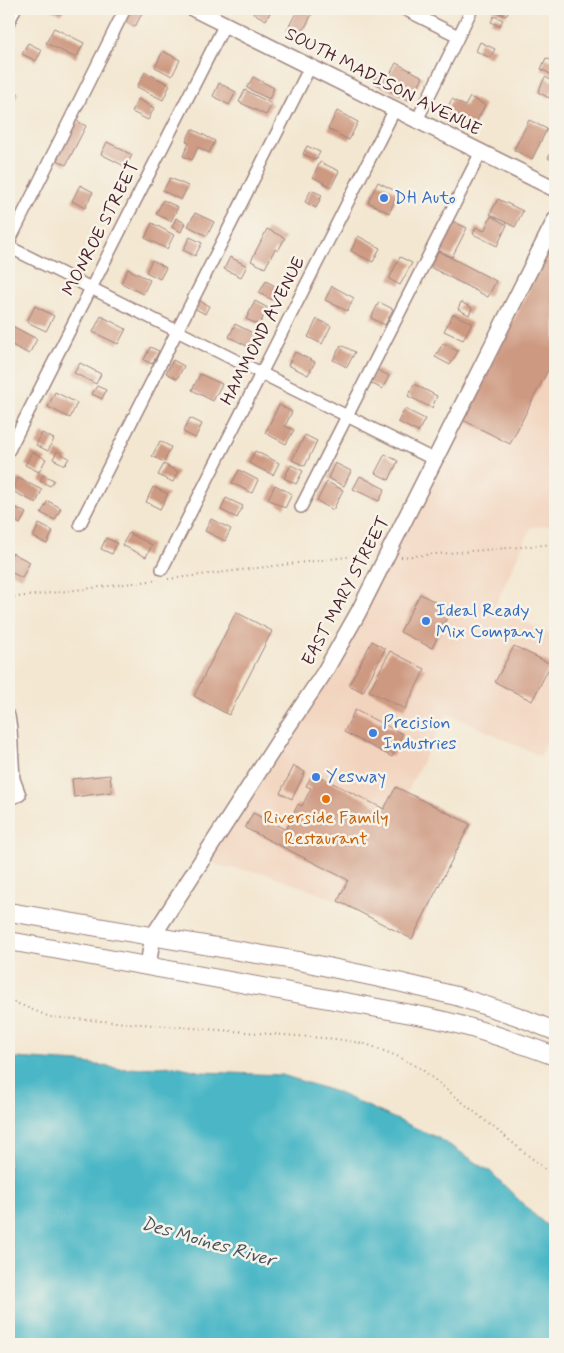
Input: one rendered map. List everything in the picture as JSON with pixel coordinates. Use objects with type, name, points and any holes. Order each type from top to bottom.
[{"type":"highway","points":[[9,912],[299,961],[394,980],[456,996],[555,1031]]},
{"type":"highway","points":[[9,941],[458,1023],[513,1040],[555,1056]]},
{"type":"main road","name":"SOUTH MADISON AVENUE","points":[[194,9],[555,189]]},
{"type":"main road","name":"EAST MARY STREET","points":[[148,966],[153,936],[324,673],[386,558],[555,220]]},
{"type":"street","points":[[9,22],[15,9]]},
{"type":"street","points":[[9,242],[125,9]]},
{"type":"street","points":[[404,9],[458,36]]},
{"type":"street","points":[[417,120],[472,9]]},
{"type":"street","name":"MONROE STREET","points":[[9,450],[224,24]]},
{"type":"street","points":[[80,524],[310,66]]},
{"type":"street","name":"HAMMOND AVENUE","points":[[162,569],[395,110]]},
{"type":"street","points":[[300,507],[481,152]]},
{"type":"street","points":[[9,247],[435,460]]},
{"type":"street","points":[[9,716],[14,779],[20,795],[9,799]]},
{"type":"path","points":[[9,598],[368,554],[386,558],[555,544]]},
{"type":"path","points":[[9,1000],[50,1017],[336,1038],[366,1044],[397,1056],[420,1068],[555,1178]]},
{"type":"shaded area","points":[[555,220],[555,525],[531,527],[494,608],[555,636],[555,726],[540,756],[447,713],[407,792],[470,824],[412,939],[338,901],[268,874],[220,866],[203,859],[324,673]]},
{"type":"water","name":"Des Moines River","points":[[9,1059],[79,1062],[121,1069],[175,1066],[202,1072],[282,1075],[336,1092],[440,1139],[491,1172],[532,1213],[555,1232],[555,1344],[9,1344]]},
{"type":"building","points":[[50,9],[64,9],[61,14]]},
{"type":"building","points":[[130,9],[142,13],[135,27],[124,21]]},
{"type":"building","points":[[255,9],[272,9],[266,20],[253,13]]},
{"type":"building","points":[[298,9],[312,14],[300,37],[287,30]]},
{"type":"building","points":[[491,9],[509,9],[506,16]]},
{"type":"building","points":[[494,16],[503,20],[499,26],[491,22]]},
{"type":"building","points":[[54,28],[84,43],[76,58],[46,43]]},
{"type":"building","points":[[480,42],[495,49],[490,58],[476,51]]},
{"type":"building","points":[[28,43],[42,50],[36,61],[22,54]]},
{"type":"building","points":[[163,51],[180,60],[172,76],[155,67]]},
{"type":"building","points":[[546,58],[555,62],[554,76],[541,69]]},
{"type":"building","points":[[396,63],[423,77],[410,101],[372,82],[377,72],[388,78]]},
{"type":"building","points":[[145,72],[170,85],[163,100],[137,87]]},
{"type":"building","points":[[253,77],[274,88],[269,99],[247,88]]},
{"type":"building","points":[[545,77],[555,82],[549,98],[538,92]]},
{"type":"building","points":[[219,83],[236,92],[229,105],[213,96]]},
{"type":"building","points":[[9,89],[18,93],[9,111]]},
{"type":"building","points":[[245,90],[272,104],[266,115],[239,102]]},
{"type":"building","points":[[470,97],[485,105],[472,131],[443,116],[452,99],[465,106]]},
{"type":"building","points":[[138,99],[154,108],[148,120],[132,112]]},
{"type":"building","points":[[337,111],[358,122],[349,140],[328,129]]},
{"type":"building","points":[[74,119],[86,126],[66,165],[54,158]]},
{"type":"building","points":[[529,120],[547,129],[532,159],[514,150]]},
{"type":"building","points":[[192,129],[215,141],[209,153],[198,147],[192,160],[183,156],[189,143],[186,141]]},
{"type":"building","points":[[107,142],[132,155],[126,167],[101,154]]},
{"type":"building","points":[[555,143],[555,162],[548,158]]},
{"type":"building","points":[[307,146],[320,152],[316,160],[303,154]]},
{"type":"building","points":[[320,162],[339,171],[331,187],[313,177]]},
{"type":"building","points":[[170,178],[188,186],[181,200],[163,191]]},
{"type":"building","name":"DH Auto","points":[[378,182],[399,193],[389,213],[368,202]]},
{"type":"building","points":[[80,185],[93,192],[85,208],[72,201]]},
{"type":"building","points":[[311,190],[322,195],[316,208],[305,202]]},
{"type":"building","points":[[498,199],[523,211],[515,227],[490,214]]},
{"type":"building","points":[[163,200],[178,207],[171,221],[156,214]]},
{"type":"building","points":[[195,213],[214,222],[207,236],[188,226]]},
{"type":"building","points":[[491,216],[507,225],[497,246],[473,234],[476,227],[484,231]]},
{"type":"building","points":[[176,218],[185,223],[181,232],[172,227]]},
{"type":"building","points":[[450,220],[467,228],[452,257],[435,249]]},
{"type":"building","points":[[152,223],[174,235],[167,249],[145,238]]},
{"type":"building","points":[[267,229],[285,238],[278,251],[275,249],[265,268],[251,261]]},
{"type":"building","points":[[358,236],[380,248],[373,262],[351,251]]},
{"type":"building","points":[[190,237],[202,243],[195,256],[183,250]]},
{"type":"building","points":[[555,239],[555,356],[510,444],[463,420]]},
{"type":"building","points":[[438,251],[496,281],[488,297],[430,267]]},
{"type":"building","points":[[230,257],[247,266],[241,277],[224,269]]},
{"type":"building","points":[[400,257],[412,263],[400,285],[389,279]]},
{"type":"building","points":[[152,260],[166,268],[160,279],[146,272]]},
{"type":"building","points":[[128,269],[150,280],[143,294],[121,283]]},
{"type":"building","points":[[266,281],[280,289],[274,301],[259,293]]},
{"type":"building","points":[[332,286],[354,298],[347,311],[325,300]]},
{"type":"building","points":[[198,300],[209,306],[205,314],[194,308]]},
{"type":"building","points":[[255,301],[268,308],[259,325],[246,319]]},
{"type":"building","points":[[379,302],[393,309],[385,325],[371,318]]},
{"type":"building","points":[[461,302],[472,308],[469,315],[458,309]]},
{"type":"building","points":[[35,306],[54,316],[46,331],[27,322]]},
{"type":"building","points":[[453,314],[472,323],[463,340],[444,331]]},
{"type":"building","points":[[101,316],[126,329],[118,344],[93,332]]},
{"type":"building","points":[[317,319],[331,326],[322,344],[308,337]]},
{"type":"building","points":[[235,324],[255,334],[249,347],[229,337]]},
{"type":"building","points":[[12,326],[37,339],[29,354],[12,345],[9,351],[9,332]]},
{"type":"building","points":[[443,343],[458,351],[450,365],[435,357]]},
{"type":"building","points":[[341,345],[355,352],[347,367],[333,360]]},
{"type":"building","points":[[150,347],[159,351],[152,364],[144,360]]},
{"type":"building","points":[[295,352],[315,362],[308,375],[288,365]]},
{"type":"building","points":[[173,360],[184,366],[177,379],[166,373]]},
{"type":"building","points":[[80,363],[101,374],[96,384],[74,373]]},
{"type":"building","points":[[376,369],[389,376],[382,389],[369,382]]},
{"type":"building","points":[[200,374],[222,384],[213,401],[192,390]]},
{"type":"building","points":[[414,384],[437,396],[432,408],[408,396]]},
{"type":"building","points":[[97,386],[106,390],[102,399],[92,394]]},
{"type":"building","points":[[55,392],[77,403],[70,418],[48,407]]},
{"type":"building","points":[[279,405],[292,412],[285,426],[294,430],[286,444],[265,433]]},
{"type":"building","points":[[405,409],[425,419],[418,432],[398,422]]},
{"type":"building","points":[[190,418],[202,424],[195,438],[183,432]]},
{"type":"building","points":[[42,433],[54,439],[48,451],[36,445]]},
{"type":"building","points":[[305,435],[317,441],[305,466],[292,460]]},
{"type":"building","points":[[160,441],[171,447],[164,462],[152,456]]},
{"type":"building","points":[[57,451],[69,458],[65,465],[53,459]]},
{"type":"building","points":[[255,451],[279,463],[273,475],[249,463]]},
{"type":"building","points":[[32,452],[46,459],[39,472],[25,465]]},
{"type":"building","points":[[385,454],[398,461],[389,480],[375,473]]},
{"type":"building","points":[[335,463],[351,471],[344,486],[328,478]]},
{"type":"building","points":[[164,464],[178,472],[173,482],[158,475]]},
{"type":"building","points":[[291,465],[303,471],[296,484],[284,478]]},
{"type":"building","points":[[239,470],[258,480],[252,493],[232,483]]},
{"type":"building","points":[[43,475],[54,480],[50,486],[40,481]]},
{"type":"building","points":[[360,476],[385,489],[379,501],[353,489]]},
{"type":"building","points":[[18,478],[42,490],[36,503],[12,491]]},
{"type":"building","points":[[327,482],[343,490],[333,510],[317,501]]},
{"type":"building","points":[[275,485],[292,494],[285,508],[268,499]]},
{"type":"building","points":[[153,487],[168,494],[160,509],[146,502]]},
{"type":"building","points":[[226,498],[243,506],[237,518],[221,510]]},
{"type":"building","points":[[48,501],[61,508],[55,520],[41,513]]},
{"type":"building","points":[[9,504],[26,513],[20,524],[9,518]]},
{"type":"building","points":[[211,519],[231,529],[225,541],[205,531]]},
{"type":"building","points":[[39,524],[53,531],[47,544],[33,537]]},
{"type":"building","points":[[129,533],[152,545],[146,557],[122,545]]},
{"type":"building","points":[[106,538],[117,543],[112,554],[101,549]]},
{"type":"building","points":[[12,553],[30,562],[22,578],[9,571],[9,561]]},
{"type":"building","name":"Ideal Ready Mix Company","points":[[420,594],[451,610],[432,648],[400,632]]},
{"type":"building","points":[[236,612],[272,631],[229,715],[194,696]]},
{"type":"building","points":[[372,641],[385,649],[363,692],[349,685]]},
{"type":"building","points":[[514,646],[551,664],[532,701],[495,682]]},
{"type":"building","points":[[390,651],[425,669],[405,709],[369,691]]},
{"type":"building","name":"Precision Industries","points":[[355,710],[403,734],[392,757],[344,732]]},
{"type":"building","name":"Yesway","points":[[294,766],[305,772],[292,799],[280,793]]},
{"type":"building","points":[[313,773],[384,809],[396,787],[470,824],[412,939],[338,901],[348,880],[245,828],[253,813],[286,830],[298,804],[302,806],[311,788],[306,786]]},
{"type":"building","points":[[110,775],[112,792],[74,797],[72,779]]},
{"type":"place","name":"DH Auto","points":[[384,198]]},
{"type":"place","name":"Ideal Ready Mix Company","points":[[426,621]]},
{"type":"place","name":"Precision Industries","points":[[373,733]]},
{"type":"place","name":"Yesway","points":[[316,777]]},
{"type":"place","name":"Riverside Family Restaurant","points":[[326,799]]}]
